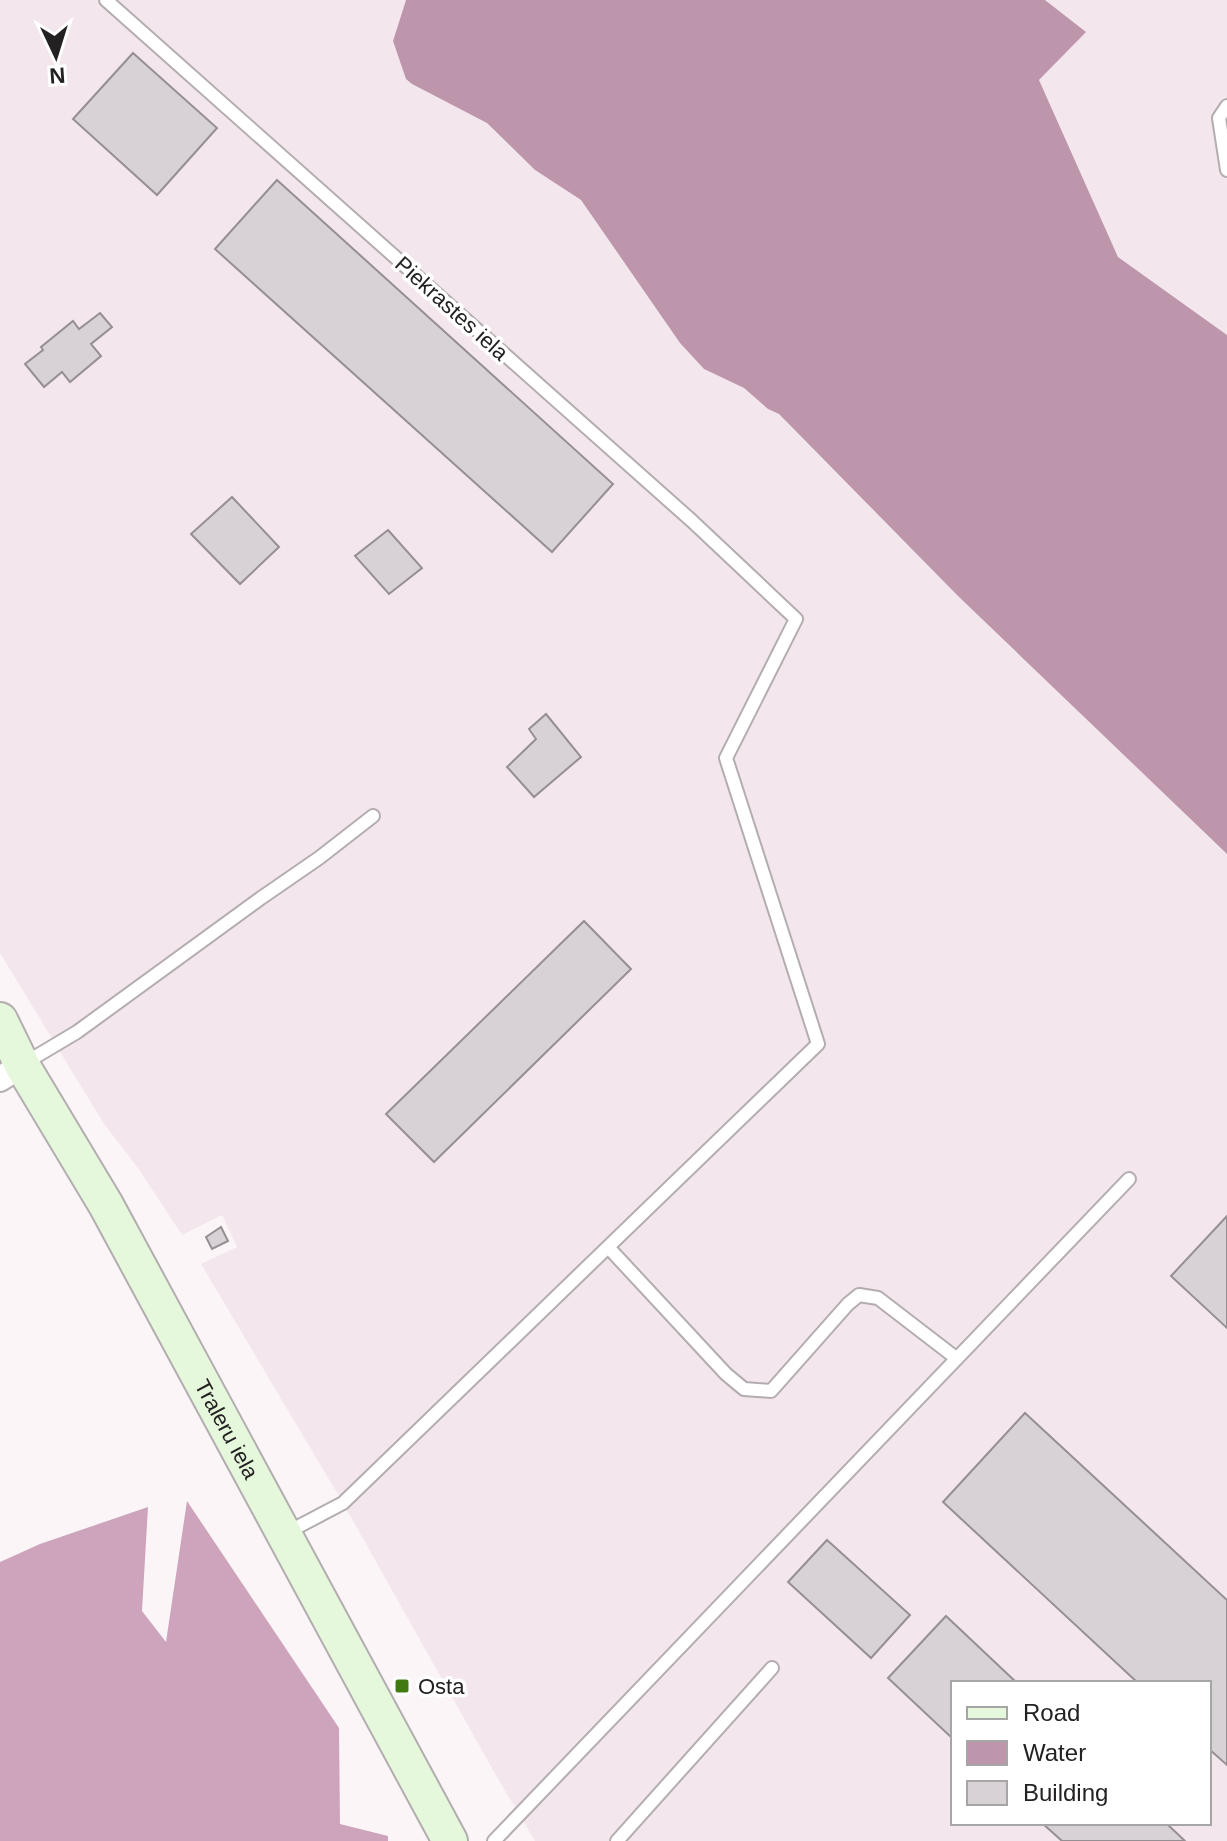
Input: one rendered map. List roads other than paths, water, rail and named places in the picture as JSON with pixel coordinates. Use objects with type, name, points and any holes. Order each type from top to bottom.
[{"type":"main road","name":"Traleru iela","points":[[0,1020],[11,1072],[106,1205],[450,1841]]},
{"type":"lane","name":"Piekrastes iela","points":[[106,0],[692,521],[796,619],[726,758],[818,1044],[608,1247]]},
{"type":"lane","points":[[1227,106],[1219,118],[1227,170]]},
{"type":"lane","points":[[11,1072],[77,1032],[373,816]]},
{"type":"lane","points":[[494,1841],[1129,1179]]},
{"type":"lane","points":[[284,1534],[343,1503],[608,1247],[726,1374],[744,1389],[771,1391],[859,1295],[878,1298],[956,1358]]},
{"type":"lane","points":[[617,1841],[772,1668]]},
{"type":"water","points":[[406,0],[1045,0],[1086,32],[1039,80],[1118,257],[1227,335],[1227,854],[958,596],[779,414],[768,409],[744,388],[704,369],[680,343],[581,200],[535,170],[487,123],[406,79],[393,41]]},
{"type":"place","name":"Osta","points":[[402,1686]]}]
